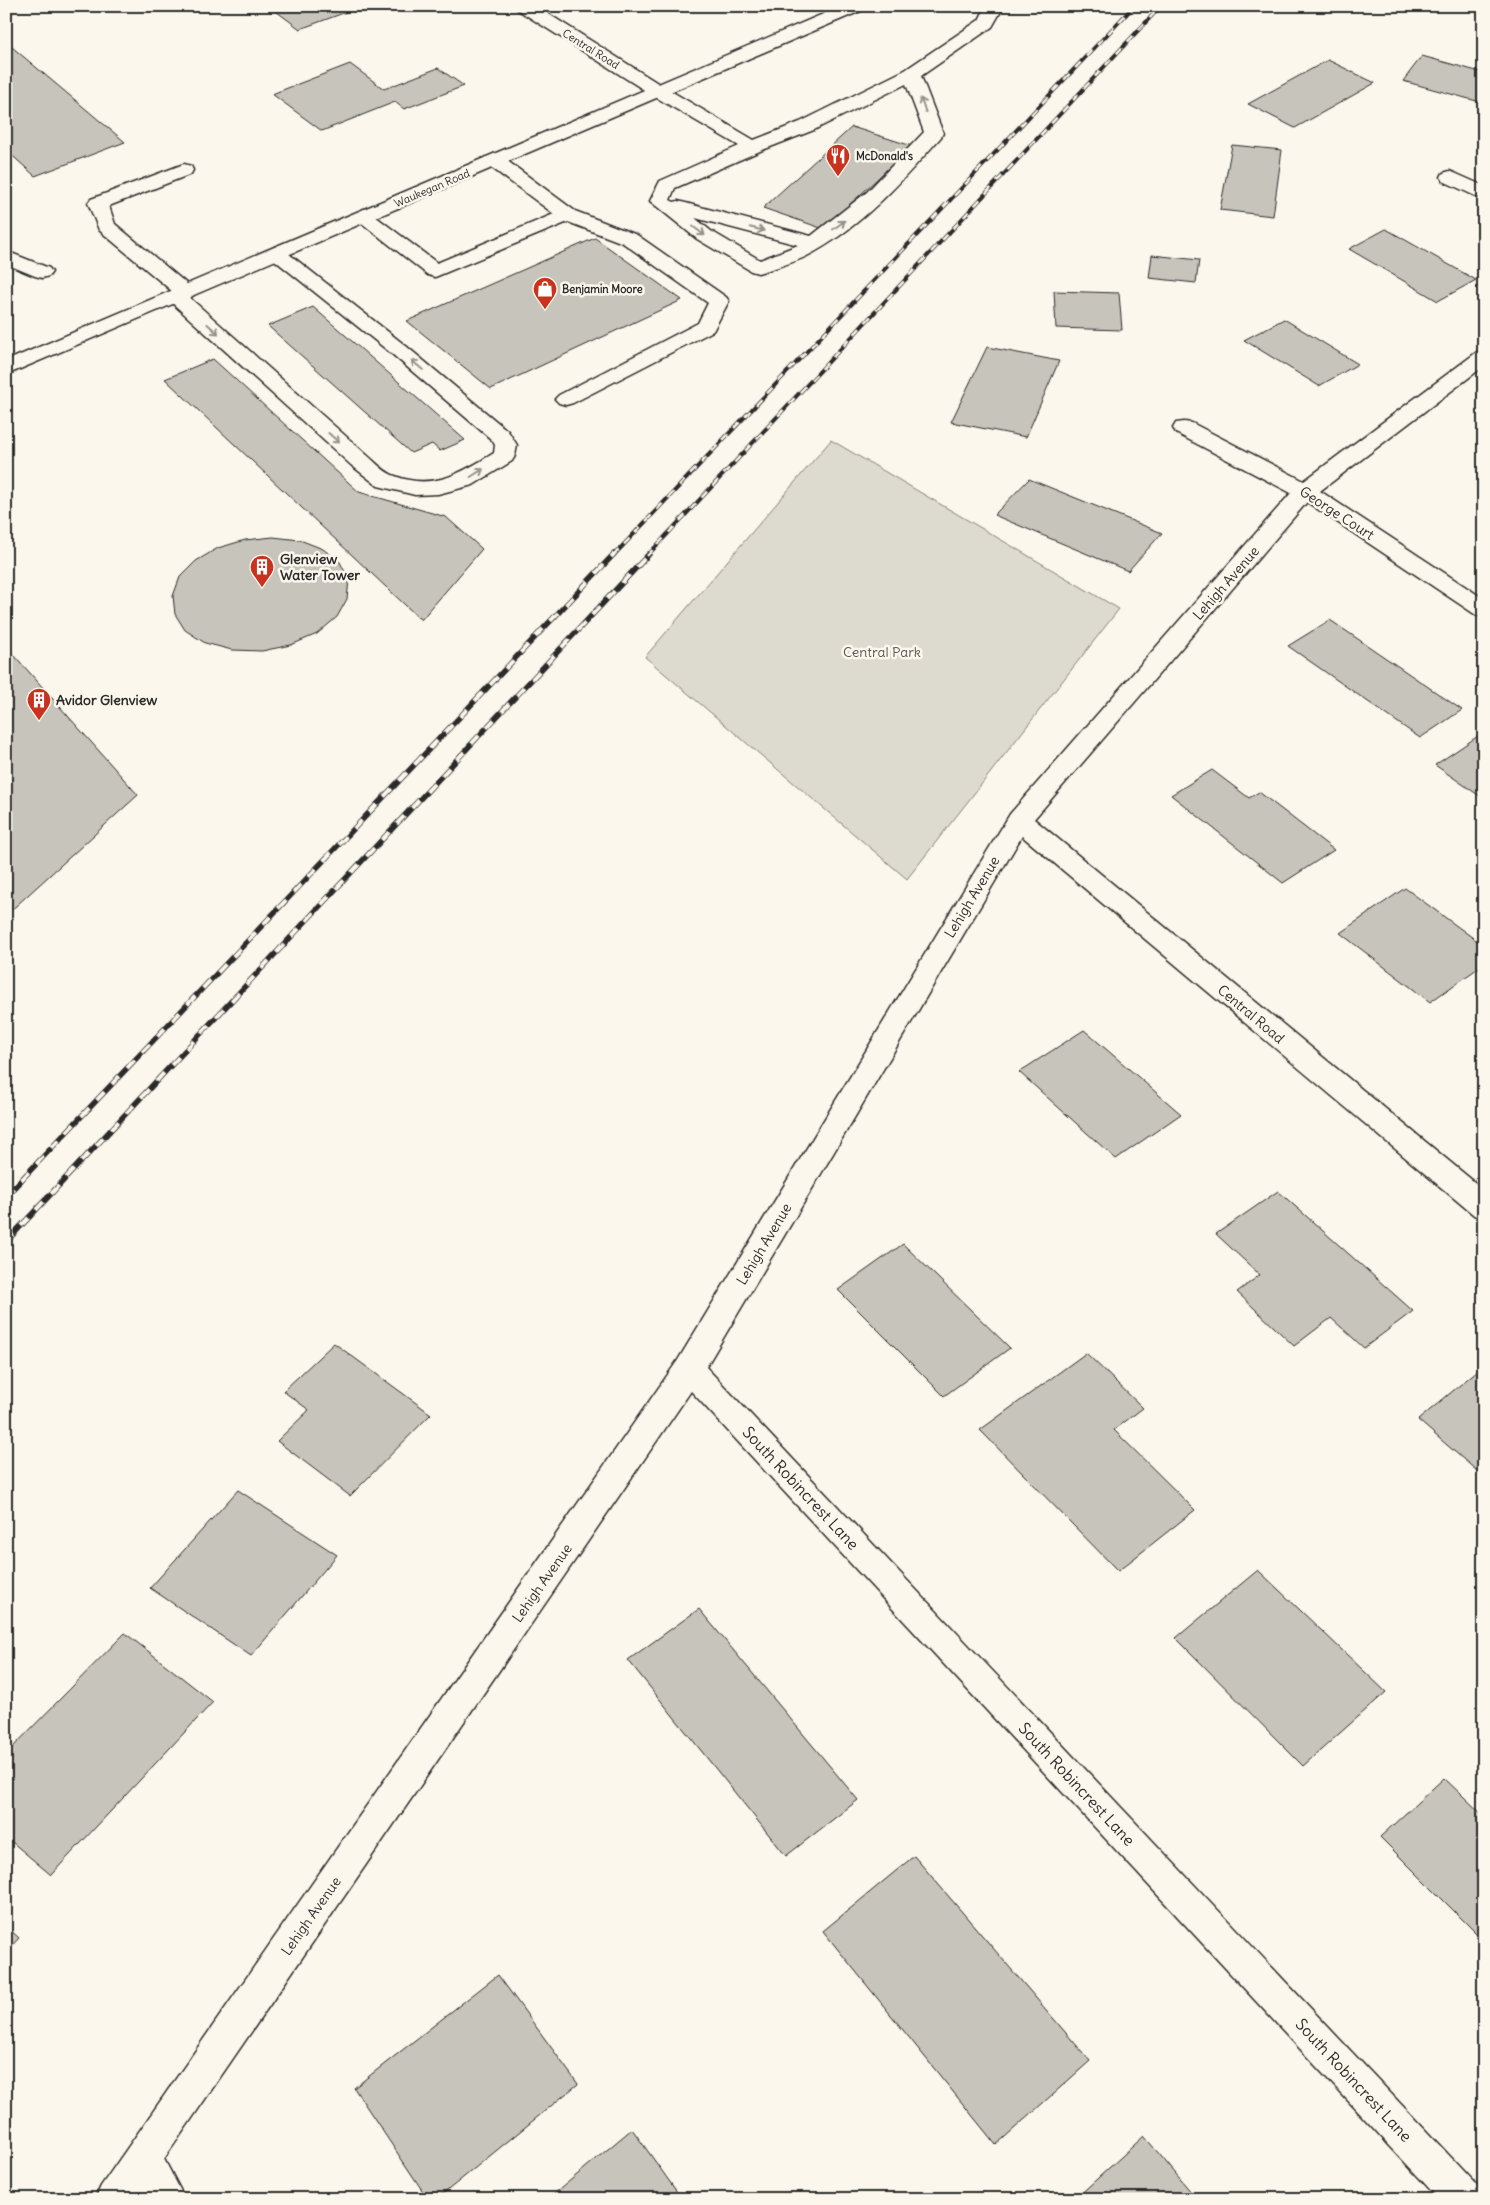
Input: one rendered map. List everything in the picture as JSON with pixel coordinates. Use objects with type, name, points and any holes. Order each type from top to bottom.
[{"type":"street","name":"Central Road","points":[[524,6],[658,91],[753,147]]},
{"type":"street","name":"Waukegan Road","points":[[6,370],[857,6]]},
{"type":"street","points":[[660,201],[667,185],[753,147],[807,126],[911,74],[986,23],[996,6]]},
{"type":"street","points":[[660,201],[704,235],[758,267],[804,250],[841,224],[895,178],[934,133],[911,74]]},
{"type":"street","points":[[495,161],[568,215],[630,239],[719,301],[706,327],[566,399]]},
{"type":"street","points":[[184,170],[98,203],[106,226],[359,460],[386,481],[415,488],[438,487],[465,480],[504,456],[506,446],[500,436],[399,350],[277,254]]},
{"type":"street","points":[[1450,177],[1484,194]]},
{"type":"street","points":[[660,201],[717,220],[814,243]]},
{"type":"street","points":[[364,217],[435,271],[568,215]]},
{"type":"street","points":[[6,257],[42,272]]},
{"type":"street","name":"Lehigh Avenue","points":[[114,2199],[690,1369],[1019,820],[1305,491],[1484,356]]},
{"type":"street","name":"George Court","points":[[1184,428],[1305,491],[1484,610]]},
{"type":"street","name":"Central Road","points":[[1019,820],[1484,1207]]},
{"type":"street","name":"South Robincrest Lane","points":[[690,1369],[1465,2199]]},
{"type":"street","points":[[143,2159],[166,2199]]},
{"type":"green space","name":"Central Park","points":[[831,440],[1119,609],[907,879],[645,657]]},
{"type":"building","points":[[269,6],[342,6],[349,11],[300,29]]},
{"type":"building","points":[[6,42],[125,142],[35,176],[6,150]]},
{"type":"building","points":[[1422,56],[1484,73],[1484,103],[1403,81]]},
{"type":"building","points":[[1328,60],[1375,83],[1295,128],[1248,104]]},
{"type":"building","points":[[350,64],[384,89],[438,68],[464,86],[404,109],[395,102],[322,131],[272,94]]},
{"type":"building","name":"McDonald's","points":[[852,127],[912,146],[824,229],[763,208]]},
{"type":"building","points":[[1232,145],[1282,150],[1273,216],[1220,210]]},
{"type":"building","points":[[1386,229],[1476,280],[1438,301],[1349,249]]},
{"type":"building","name":"Benjamin Moore","points":[[595,238],[682,300],[491,389],[407,321]]},
{"type":"building","points":[[1152,255],[1199,260],[1196,283],[1149,278]]},
{"type":"building","points":[[1054,291],[1119,293],[1122,330],[1056,328]]},
{"type":"building","points":[[313,307],[465,440],[440,451],[432,444],[411,453],[268,326]]},
{"type":"building","points":[[1284,319],[1358,364],[1319,386],[1244,340]]},
{"type":"building","points":[[987,347],[1059,361],[1026,437],[951,422]]},
{"type":"building","points":[[213,359],[359,492],[446,517],[482,549],[421,620],[165,379]]},
{"type":"building","points":[[1029,479],[1162,533],[1128,571],[994,515]]},
{"type":"building","name":"Glenview Water Tower","points":[[273,537],[300,540],[323,549],[340,562],[349,580],[347,599],[337,617],[317,634],[291,645],[262,651],[232,650],[205,643],[185,630],[175,614],[173,596],[180,577],[196,561],[218,548],[245,540]]},
{"type":"building","points":[[1330,620],[1462,710],[1420,738],[1288,646]]},
{"type":"building","name":"Avidor Glenview","points":[[6,646],[138,795],[6,915]]},
{"type":"building","points":[[1484,732],[1484,799],[1435,765]]},
{"type":"building","points":[[1212,770],[1249,798],[1259,792],[1334,850],[1283,883],[1171,795]]},
{"type":"building","points":[[1405,888],[1484,946],[1484,964],[1430,1002],[1340,933]]},
{"type":"building","points":[[1084,1030],[1181,1114],[1116,1159],[1019,1072]]},
{"type":"building","points":[[1278,1191],[1413,1311],[1364,1348],[1331,1318],[1294,1346],[1237,1292],[1260,1275],[1216,1234]]},
{"type":"building","points":[[903,1244],[1010,1348],[944,1396],[838,1290]]},
{"type":"building","points":[[334,1343],[431,1414],[350,1496],[277,1441],[309,1410],[283,1391]]},
{"type":"building","points":[[1086,1353],[1143,1408],[1114,1430],[1195,1510],[1118,1571],[980,1430]]},
{"type":"building","points":[[1478,1370],[1484,1375],[1484,1477],[1418,1420]]},
{"type":"building","points":[[238,1490],[337,1555],[251,1656],[150,1588]]},
{"type":"building","points":[[1258,1570],[1386,1692],[1303,1766],[1176,1638]]},
{"type":"building","points":[[699,1609],[858,1800],[786,1856],[628,1660]]},
{"type":"building","points":[[125,1633],[213,1702],[51,1875],[6,1837],[6,1754]]},
{"type":"building","points":[[1444,1778],[1484,1816],[1484,1941],[1380,1837]]},
{"type":"building","points":[[914,1856],[1090,2061],[996,2145],[823,1931]]},
{"type":"building","points":[[6,1926],[19,1938],[6,1952]]},
{"type":"building","points":[[498,1975],[578,2084],[437,2199],[428,2199],[354,2088]]},
{"type":"building","points":[[632,2129],[682,2199],[548,2199]]},
{"type":"building","points":[[1144,2136],[1197,2199],[1075,2199]]},
{"type":"railway","points":[[613,556],[1134,6]]},
{"type":"railway","points":[[647,556],[1161,6]]},
{"type":"railway","points":[[6,1196],[614,554]]},
{"type":"railway","points":[[6,1242],[649,554]]},
{"type":"place","name":"McDonald's","points":[[838,177]]},
{"type":"place","name":"Benjamin Moore","points":[[545,310]]},
{"type":"place","name":"Glenview Water Tower","points":[[262,588]]},
{"type":"place","name":"Avidor Glenview","points":[[39,721]]}]
